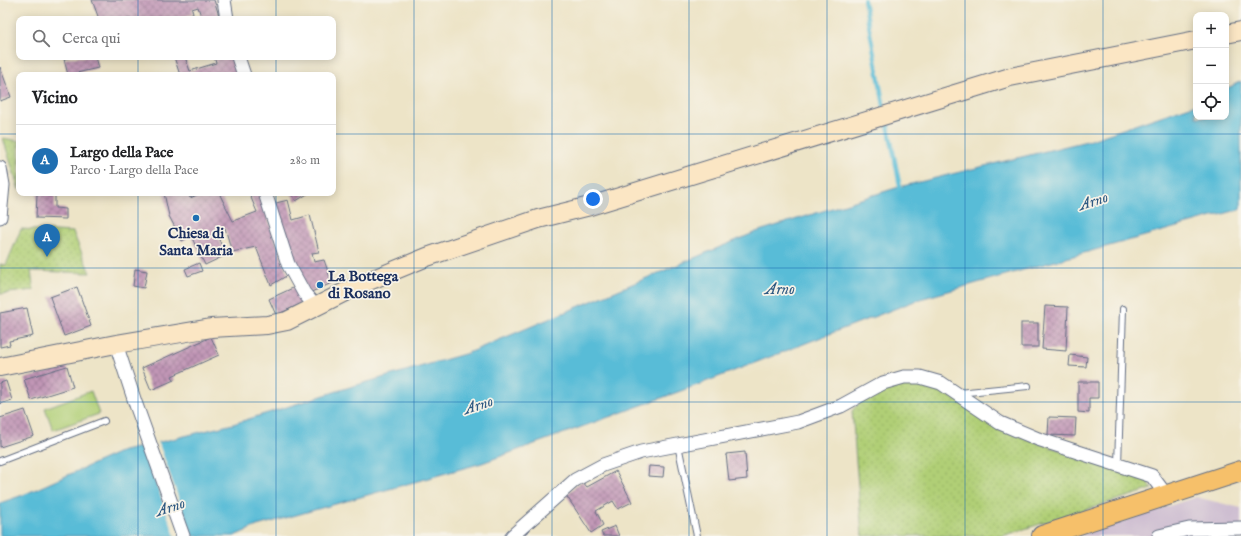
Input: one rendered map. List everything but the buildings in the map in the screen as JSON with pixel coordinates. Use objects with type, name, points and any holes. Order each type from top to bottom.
[{"type":"main road","points":[[1229,33],[1241,31]]},
{"type":"main road","points":[[0,367],[116,344],[211,328],[287,321],[359,285],[427,257],[538,219],[590,206],[1010,77],[1193,41]]},
{"type":"main road","points":[[1042,536],[1241,471]]},
{"type":"street","points":[[224,0],[227,16]]},
{"type":"street","points":[[239,60],[243,72]]},
{"type":"street","points":[[0,168],[3,185],[0,217]]},
{"type":"street","points":[[266,196],[288,264],[304,292],[315,306]]},
{"type":"street","points":[[116,344],[183,536]]},
{"type":"street","points":[[512,536],[575,480],[603,465],[641,452],[798,422],[841,406],[883,383],[904,377],[920,377],[941,383],[1000,423],[1038,438],[1152,476],[1166,495]]},
{"type":"street","points":[[1159,536],[1189,529],[1241,528]]},
{"type":"lane","points":[[1118,465],[1124,309]]},
{"type":"lane","points":[[956,393],[1028,386]]},
{"type":"lane","points":[[0,461],[104,421]]},
{"type":"lane","points":[[678,445],[697,536]]},
{"type":"shaded area","points":[[1196,497],[1241,508],[1241,536],[1079,536]]},
{"type":"green space","points":[[3,138],[16,140],[16,180]]},
{"type":"green space","points":[[21,229],[73,232],[90,273],[31,271],[34,290],[0,294],[0,264],[6,265]]},
{"type":"green space","points":[[911,382],[938,388],[1001,430],[1147,480],[1152,489],[1002,536],[862,536],[852,411],[864,398],[886,388]]},
{"type":"green space","points":[[91,391],[99,414],[53,430],[45,408]]},
{"type":"water","name":"Arno","points":[[1241,81],[1241,209],[920,299],[700,384],[482,463],[257,526],[234,536],[0,536],[0,503],[23,495],[120,452],[233,424],[350,387],[468,353],[756,232],[899,187],[1091,140],[1193,105],[1193,120],[1229,120],[1229,87]]},
{"type":"pier","points":[[158,441],[192,536],[175,536],[142,444]]},
{"type":"waterway","points":[[864,0],[885,112]]},
{"type":"waterway","points":[[887,120],[901,192]]},
{"type":"place","name":"Chiesa di Santa Maria","points":[[196,218]]},
{"type":"place","name":"Largo della Pace","points":[[47,257]]},
{"type":"place","name":"La Bottega di Rosano","points":[[320,285]]}]
